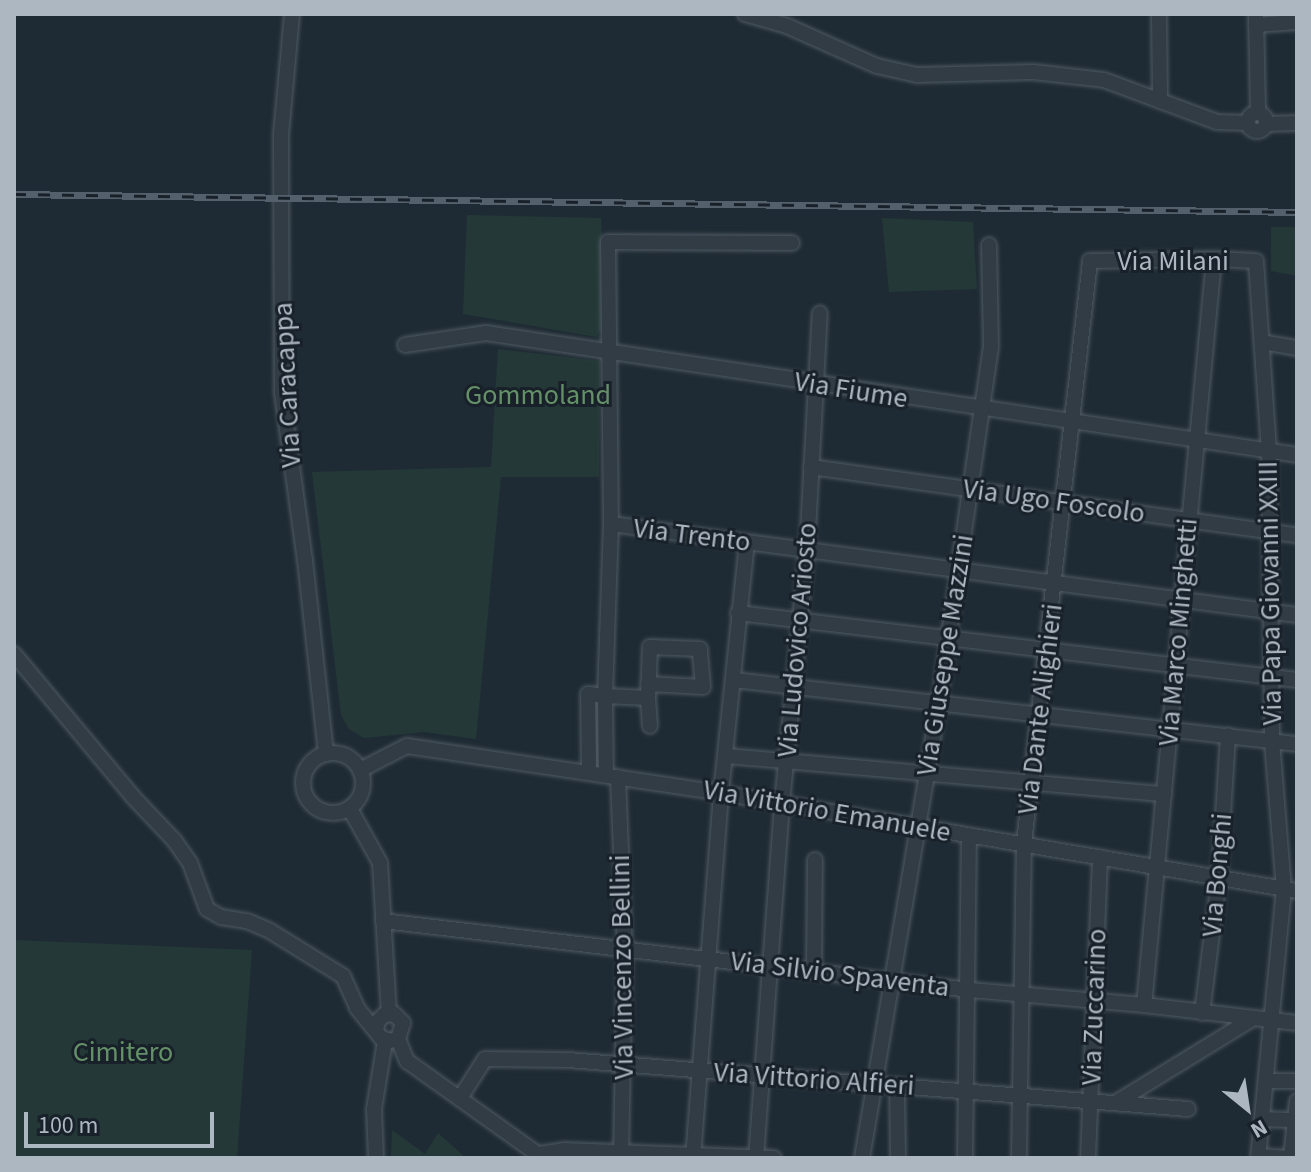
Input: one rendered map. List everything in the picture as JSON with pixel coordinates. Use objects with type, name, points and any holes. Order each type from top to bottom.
[{"type":"street","name":"Via Caracappa","points":[[292,14],[281,134],[282,393],[305,560],[326,754]]},
{"type":"street","points":[[745,14],[788,20],[877,66],[917,75],[1033,72],[1104,80],[1217,122],[1257,120],[1297,123]]},
{"type":"street","points":[[1159,14],[1160,101]]},
{"type":"street","points":[[1257,120],[1256,19],[1297,22]]},
{"type":"street","name":"Via Vincenzo Bellini","points":[[621,1154],[625,949],[605,696],[611,524],[608,242],[792,243]]},
{"type":"street","name":"Via Giuseppe Mazzini","points":[[862,1158],[950,638],[991,347],[989,245]]},
{"type":"street","name":"Via Marco Minghetti","points":[[1144,1005],[1159,867],[1179,600],[1214,259]]},
{"type":"street","name":"Via Milani","points":[[1090,261],[1256,261]]},
{"type":"street","name":"Via Dante Alighieri","points":[[1019,1158],[1024,843],[1090,261]]},
{"type":"street","name":"Via Papa Giovanni XXIII","points":[[1256,261],[1269,450],[1272,741],[1290,890],[1258,1157]]},
{"type":"street","name":"Via Ludovico Ariosto","points":[[756,1158],[773,966],[782,803],[807,550],[820,313]]},
{"type":"street","name":"Via Fiume","points":[[405,345],[486,333],[980,409],[1195,437],[1297,455]]},
{"type":"street","points":[[1262,342],[1297,348]]},
{"type":"street","name":"Via Ugo Foscolo","points":[[811,467],[1297,535]]},
{"type":"street","name":"Via Trento","points":[[611,524],[1297,615]]},
{"type":"street","points":[[694,1155],[721,793],[747,542]]},
{"type":"street","points":[[738,613],[1297,680]]},
{"type":"street","points":[[589,772],[588,694],[605,696],[648,691],[703,687],[700,649],[650,647],[648,691],[650,726]]},
{"type":"street","points":[[14,654],[174,840],[190,863],[207,909],[221,917],[247,921],[270,931],[343,976],[357,1008],[387,1036],[407,1061],[541,1156],[564,1150],[774,1158]]},
{"type":"street","points":[[734,680],[1297,744]]},
{"type":"street","name":"Via Bonghi","points":[[1202,1013],[1219,879],[1228,735]]},
{"type":"street","name":"Via Vittorio Emanuele","points":[[360,770],[407,746],[721,793],[916,829],[1024,843],[1290,890]]},
{"type":"street","points":[[326,754],[346,756],[360,770],[363,787],[350,809],[330,813],[320,810],[306,795],[303,785],[309,765],[326,754]]},
{"type":"street","points":[[727,756],[1031,785],[1164,794]]},
{"type":"street","points":[[350,809],[380,863],[389,1013]]},
{"type":"street","points":[[965,1158],[969,1090],[969,836]]},
{"type":"street","name":"Via Zuccarino","points":[[1088,1158],[1100,857]]},
{"type":"street","points":[[814,970],[815,860]]},
{"type":"street","name":"Via Silvio Spaventa","points":[[383,921],[970,990],[1144,1005],[1297,1023]]},
{"type":"street","points":[[376,1158],[374,1109],[387,1036],[380,1017],[389,1013],[398,1016],[403,1023],[387,1036]]},
{"type":"street","points":[[1116,1103],[1252,1019]]},
{"type":"street","name":"Via Vittorio Alfieri","points":[[460,1098],[485,1059],[874,1082],[1188,1109]]},
{"type":"street","points":[[1266,1081],[1297,1081]]},
{"type":"street","points":[[897,1085],[898,1158]]},
{"type":"street","points":[[1291,1158],[1297,1101]]},
{"type":"street","points":[[1262,1119],[1295,1120]]},
{"type":"street","points":[[1258,1157],[1285,1158]]},
{"type":"green space","points":[[467,215],[601,218],[608,330],[599,331],[597,337],[463,314]]},
{"type":"green space","points":[[882,218],[973,222],[977,289],[889,292]]},
{"type":"green space","points":[[1271,227],[1297,227],[1297,276],[1271,271]]},
{"type":"green space","name":"Gommoland","points":[[498,349],[600,361],[599,477],[501,477],[476,739],[424,732],[364,738],[349,729],[341,715],[312,472],[491,467]]},
{"type":"green space","name":"Cimitero","points":[[14,940],[252,950],[237,1158],[14,1158]]},
{"type":"green space","points":[[392,1130],[425,1154],[438,1133],[466,1158],[391,1158]]},
{"type":"railway","points":[[14,194],[1297,212]]}]
